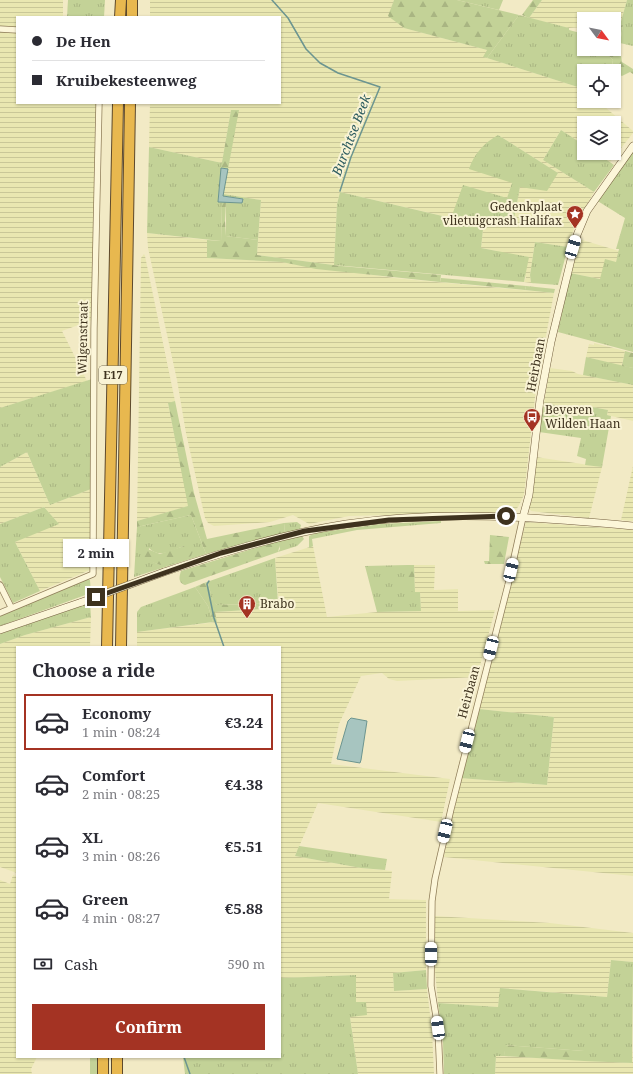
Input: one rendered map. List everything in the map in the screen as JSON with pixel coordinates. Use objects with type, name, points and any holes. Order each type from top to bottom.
[{"type":"highway","points":[[120,16],[121,0]]},
{"type":"highway","points":[[132,0],[132,16]]},
{"type":"highway","name":"E17","points":[[107,646],[118,104]]},
{"type":"highway","name":"E17","points":[[121,646],[130,104]]},
{"type":"highway","points":[[103,1058],[103,1074]]},
{"type":"highway","points":[[117,1058],[117,1074]]},
{"type":"street","points":[[0,28],[16,30]]},
{"type":"street","name":"Wilgenstraat","points":[[11,607],[93,574],[94,330],[99,104]]},
{"type":"street","name":"Heirbaan","points":[[440,1074],[438,1028],[431,986],[432,901],[435,879],[452,801],[508,585],[529,496],[542,392],[553,334],[573,247],[587,211],[633,146]]},
{"type":"street","points":[[0,630],[221,553],[264,541],[347,524],[389,520],[523,517],[633,526]]},
{"type":"street","points":[[0,585],[11,607],[0,612]]},
{"type":"shaded area","points":[[0,0],[63,0],[63,16],[16,16],[16,28],[0,26]]},
{"type":"shaded area","points":[[150,0],[394,0],[389,16],[404,28],[487,50],[484,57],[577,87],[577,108],[606,108],[616,116],[577,116],[577,140],[561,130],[543,160],[594,192],[575,225],[568,247],[535,242],[530,275],[531,283],[524,282],[526,277],[497,251],[481,248],[484,220],[514,219],[520,187],[558,173],[498,135],[512,183],[507,199],[452,218],[340,192],[337,204],[334,265],[257,255],[261,200],[223,194],[238,110],[231,110],[222,163],[149,147],[150,104],[281,104],[281,16],[150,16]]},
{"type":"shaded area","points":[[542,0],[627,0],[621,21],[621,12],[577,12],[577,27],[569,28],[529,18]]},
{"type":"shaded area","points":[[0,32],[16,33],[16,104],[97,104],[92,320],[62,331],[87,381],[0,408]]},
{"type":"shaded area","points":[[621,121],[633,131],[621,148]]},
{"type":"shaded area","points":[[147,233],[207,240],[207,258],[282,262],[394,278],[554,293],[536,389],[524,495],[518,507],[513,512],[349,516],[309,524],[293,515],[270,522],[214,526],[208,523],[205,518],[186,433],[177,380],[148,248]]},
{"type":"shaded area","points":[[579,239],[619,251],[616,262],[600,279],[570,273]]},
{"type":"shaded area","points":[[144,254],[175,401],[168,404],[189,506],[137,521],[141,258]]},
{"type":"shaded area","points":[[594,343],[625,351],[622,366],[586,357],[589,344],[594,345]]},
{"type":"shaded area","points":[[550,368],[572,371],[578,374],[633,385],[633,421],[607,415],[608,410],[587,406],[586,408],[577,409],[544,403]]},
{"type":"shaded area","points":[[27,452],[50,505],[91,489],[90,570],[40,591],[15,542],[58,523],[44,507],[0,524],[0,467]]},
{"type":"shaded area","points":[[536,457],[602,467],[589,518],[531,511],[529,508]]},
{"type":"shaded area","points":[[633,466],[633,521],[621,520]]},
{"type":"shaded area","points":[[526,522],[633,530],[633,876],[444,857],[460,778],[547,785],[554,717],[479,709]]},
{"type":"shaded area","points":[[313,546],[327,617],[377,612],[421,611],[420,592],[415,592],[414,565],[435,565],[434,590],[458,589],[458,611],[495,610],[477,677],[397,681],[389,679],[382,673],[361,676],[339,724],[331,764],[450,779],[441,822],[318,803],[295,856],[361,868],[392,871],[389,899],[426,900],[426,970],[393,973],[394,991],[427,989],[432,1031],[434,1074],[358,1074],[350,1016],[367,1014],[356,1002],[356,975],[281,978],[281,646],[137,646],[137,632],[217,622],[215,612],[279,608],[275,558]]},
{"type":"shaded area","points":[[91,617],[90,646],[16,646],[16,873],[0,867],[0,644],[25,635]]},
{"type":"shaded area","points":[[13,875],[16,876],[16,1058],[36,1058],[31,1069],[32,1074],[0,1074],[0,880],[10,884]]},
{"type":"shaded area","points":[[435,916],[550,923],[633,933],[633,962],[611,960],[607,997],[501,988],[498,1007],[438,1003],[435,970]]},
{"type":"shaded area","points":[[633,1048],[633,1074],[495,1074],[496,1056],[632,1063]]},
{"type":"green space","points":[[68,0],[105,0],[104,16],[67,16]]},
{"type":"green space","points":[[394,0],[457,0],[519,15],[487,58],[483,57],[487,50],[404,28],[388,16]]},
{"type":"green space","points":[[457,0],[503,0],[499,10]]},
{"type":"green space","points":[[533,0],[542,0],[529,18],[522,15]]},
{"type":"green space","points":[[627,0],[633,0],[633,46],[621,43],[623,25],[621,25]]},
{"type":"green space","points":[[519,15],[569,28],[569,30],[577,32],[577,56],[609,56],[613,60],[612,64],[577,64],[577,87],[487,58]]},
{"type":"green space","points":[[621,25],[623,25],[621,37]]},
{"type":"green space","points":[[621,55],[622,62],[633,69],[633,74],[630,72],[621,76],[621,64],[612,64],[613,60],[609,56]]},
{"type":"green space","points":[[231,110],[239,110],[228,169],[221,168]]},
{"type":"green space","points":[[561,130],[577,140],[577,160],[607,160],[614,165],[594,192],[543,160]]},
{"type":"green space","points":[[498,135],[558,173],[547,191],[520,187],[514,219],[484,220],[481,248],[529,257],[524,282],[334,265],[337,204],[340,192],[451,218],[463,185],[507,198],[512,183],[469,169],[480,149]]},
{"type":"green space","points":[[149,147],[222,163],[218,201],[222,202],[221,241],[147,233]]},
{"type":"green space","points":[[633,150],[633,352],[558,332],[570,273],[600,279],[605,259],[616,262],[619,249],[616,249],[625,218],[596,200]]},
{"type":"green space","points":[[223,194],[261,200],[258,240],[226,236],[226,202],[242,203],[243,199],[223,196]]},
{"type":"green space","points":[[222,202],[226,202],[226,236],[258,240],[257,255],[341,266],[441,275],[440,282],[316,269],[282,262],[207,258],[207,240],[221,241]]},
{"type":"green space","points":[[535,242],[568,247],[558,285],[531,283],[530,275]]},
{"type":"green space","points":[[441,278],[475,281],[475,285],[440,282]]},
{"type":"green space","points":[[475,281],[526,286],[525,290],[475,285]]},
{"type":"green space","points":[[526,286],[555,289],[554,293],[525,290]]},
{"type":"green space","points":[[625,351],[633,353],[633,368],[622,366]]},
{"type":"green space","points":[[586,357],[633,368],[633,385],[583,375]]},
{"type":"green space","points":[[92,379],[91,489],[50,505],[27,452],[0,467],[0,408]]},
{"type":"green space","points":[[175,401],[194,493],[207,539],[284,523],[285,533],[206,554],[191,515],[137,527],[137,521],[188,506],[168,403]]},
{"type":"green space","points":[[544,403],[577,409],[578,407],[586,408],[587,406],[608,410],[607,415],[611,416],[602,467],[585,465],[586,459],[577,456],[581,438],[539,432]]},
{"type":"green space","points":[[44,507],[59,524],[15,542],[40,591],[13,603],[0,577],[0,524]]},
{"type":"green space","points":[[191,515],[206,554],[134,577],[137,527]],"holes":[[[184,546],[160,565],[148,560],[149,548],[157,553],[166,553]]]},
{"type":"green space","points":[[441,521],[441,523],[357,530],[312,539],[313,546],[309,548],[309,536],[316,533],[381,524]]},
{"type":"green space","points":[[297,522],[301,525],[300,529],[285,533],[284,523]]},
{"type":"green space","points":[[490,535],[509,537],[504,564],[485,564],[484,561],[489,561]]},
{"type":"green space","points":[[302,536],[304,539],[297,546],[278,552],[280,549],[278,541]]},
{"type":"green space","points":[[278,541],[280,544],[278,552],[185,585],[180,581],[181,571]]},
{"type":"green space","points":[[184,546],[190,546],[193,551],[191,556],[183,560],[160,565],[143,559],[142,553],[145,548],[160,554]]},
{"type":"green space","points":[[275,558],[278,603],[217,605],[213,601],[208,584],[204,583]]},
{"type":"green space","points":[[407,565],[407,592],[420,592],[421,611],[377,612],[365,566]]},
{"type":"green space","points":[[407,565],[414,565],[415,592],[407,592]]},
{"type":"green space","points":[[87,579],[90,580],[91,593],[0,626],[0,616]]},
{"type":"green space","points":[[204,583],[208,584],[213,600],[217,605],[278,603],[279,608],[215,612],[217,622],[213,622],[208,606],[195,587]]},
{"type":"green space","points":[[195,587],[208,606],[213,622],[137,632],[137,612],[141,607]]},
{"type":"green space","points":[[90,603],[91,617],[25,635],[0,644],[0,634]]},
{"type":"green space","points":[[479,709],[554,717],[547,785],[460,778]]},
{"type":"green space","points":[[299,846],[387,859],[385,870],[361,868],[295,856]]},
{"type":"green space","points":[[611,960],[633,962],[632,1063],[584,1061],[584,1051],[506,1045],[504,1056],[496,1056],[495,1074],[444,1074],[443,1043],[438,1003],[498,1007],[500,988],[607,997]]},
{"type":"green space","points":[[426,970],[427,989],[394,991],[393,973]]},
{"type":"green space","points":[[356,975],[356,1002],[366,1002],[367,1015],[350,1017],[358,1074],[185,1074],[183,1058],[281,1058],[281,978]]},
{"type":"green space","points":[[505,1045],[584,1051],[584,1061],[504,1056]]},
{"type":"green space","points":[[90,1058],[97,1058],[97,1074],[90,1074]]},
{"type":"water","points":[[221,168],[228,169],[223,196],[243,199],[242,203],[218,202]]},
{"type":"water","points":[[351,718],[367,721],[360,763],[337,759],[348,721]]},
{"type":"waterway","name":"Burchtse Beek","points":[[272,0],[288,18],[306,49],[320,63],[338,73],[380,87],[351,157],[340,191]]},
{"type":"waterway","points":[[209,581],[207,584],[214,618],[224,646]]},
{"type":"waterway","points":[[184,1058],[190,1074]]},
{"type":"place","name":"Gedenkplaat vlietuigcrash Halifax","points":[[575,229]]},
{"type":"place","name":"Beveren Wilden Haan","points":[[532,432]]},
{"type":"place","name":"Brabo","points":[[247,619]]},
{"type":"route","points":[[96,597],[221,553],[305,531],[347,524],[389,520],[506,516]]}]
